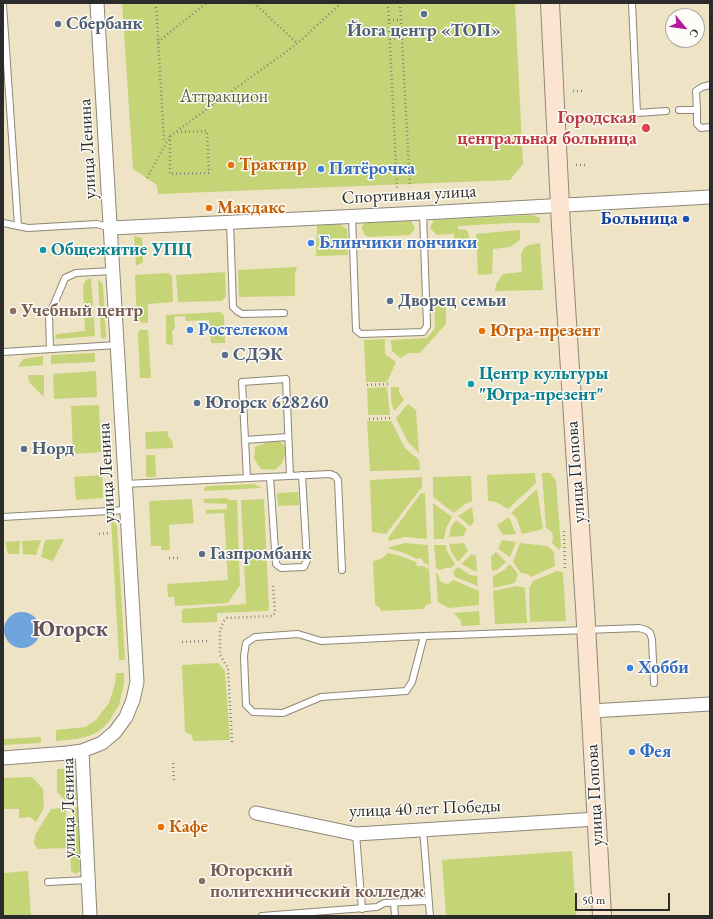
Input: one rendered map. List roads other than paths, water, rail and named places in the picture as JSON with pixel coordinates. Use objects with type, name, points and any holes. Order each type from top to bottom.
[{"type":"street","name":"улица Ленина","points":[[90,916],[82,751],[102,743],[115,732],[126,717],[136,691],[137,682],[97,3]]},
{"type":"street","name":"улица Попова","points":[[550,3],[560,206],[602,916]]},
{"type":"street","name":"Спортивная улица","points":[[110,228],[560,206],[710,197]]},
{"type":"street","points":[[591,711],[710,704]]},
{"type":"street","points":[[3,758],[82,751]]},
{"type":"street","name":"улица 40 лет Победы","points":[[256,813],[356,834],[597,819]]},
{"type":"lane","points":[[632,3],[637,112],[666,111]]},
{"type":"lane","points":[[3,4],[18,226]]},
{"type":"lane","points":[[710,85],[702,86],[696,91],[697,124],[701,128],[710,128]]},
{"type":"lane","points":[[679,110],[697,110]]},
{"type":"lane","points":[[352,216],[356,330],[361,334],[423,332],[427,326],[423,213]]},
{"type":"lane","points":[[230,222],[233,307],[242,314],[284,313]]},
{"type":"lane","points":[[3,223],[28,228],[97,224],[110,228]]},
{"type":"lane","points":[[50,349],[49,316],[65,278],[76,273],[113,271]]},
{"type":"lane","points":[[3,352],[117,345]]},
{"type":"lane","points":[[247,478],[242,382],[286,380],[290,476]]},
{"type":"lane","points":[[245,440],[288,437]]},
{"type":"lane","points":[[125,484],[330,474],[335,476],[338,480],[342,570]]},
{"type":"lane","points":[[270,477],[276,564],[281,568],[304,567],[307,560],[302,475]]},
{"type":"lane","points":[[3,517],[127,510]]},
{"type":"lane","points":[[424,636],[412,682],[406,690],[321,697],[283,713],[253,712],[246,705],[244,649],[250,639],[255,637],[298,634],[321,641],[424,636],[586,631],[639,628],[650,633],[652,640],[654,683]]},
{"type":"lane","points":[[423,829],[430,916]]},
{"type":"lane","points":[[356,834],[362,909]]},
{"type":"lane","points":[[48,882],[88,880]]},
{"type":"lane","points":[[262,916],[362,909],[377,907],[384,903],[428,901]]},
{"type":"lane","points":[[394,903],[395,916]]},
{"type":"water","points":[[26,612],[35,617],[39,623],[39,637],[35,643],[26,648],[18,648],[9,643],[5,637],[4,626],[9,617],[15,613]]},
{"type":"place","name":"Йога центр «ТОП»","points":[[424,14]]},
{"type":"place","name":"Сбербанк","points":[[58,24]]},
{"type":"place","name":"Городская центральная больница","points":[[646,128]]},
{"type":"place","name":"Трактир","points":[[231,165]]},
{"type":"place","name":"Пятёрочка","points":[[321,169]]},
{"type":"place","name":"Макдакс","points":[[209,208]]},
{"type":"place","name":"Больница","points":[[686,219]]},
{"type":"place","name":"Блинчики пончики","points":[[311,243]]},
{"type":"place","name":"Общежитие УПЦ","points":[[43,250]]},
{"type":"place","name":"Дворец семьи","points":[[390,301]]},
{"type":"place","name":"Учебный центр","points":[[13,311]]},
{"type":"place","name":"Ростелеком","points":[[190,330]]},
{"type":"place","name":"Югра-презент","points":[[482,331]]},
{"type":"place","name":"СДЭК","points":[[225,355]]},
{"type":"place","name":"Центр культуры \"Югра-презент\"","points":[[471,384]]},
{"type":"place","name":"Югорск 628260","points":[[197,403]]},
{"type":"place","name":"Норд","points":[[24,449]]},
{"type":"place","name":"Газпромбанк","points":[[202,554]]},
{"type":"place","name":"Хобби","points":[[630,668]]},
{"type":"place","name":"Фея","points":[[632,752]]},
{"type":"place","name":"Кафе","points":[[161,827]]},
{"type":"place","name":"Югорский политехнический колледж","points":[[202,881]]},
{"type":"district","name":"Югорск","points":[[70,630]]},
{"type":"park label","name":"Аттракцион","points":[[224,97]]}]
